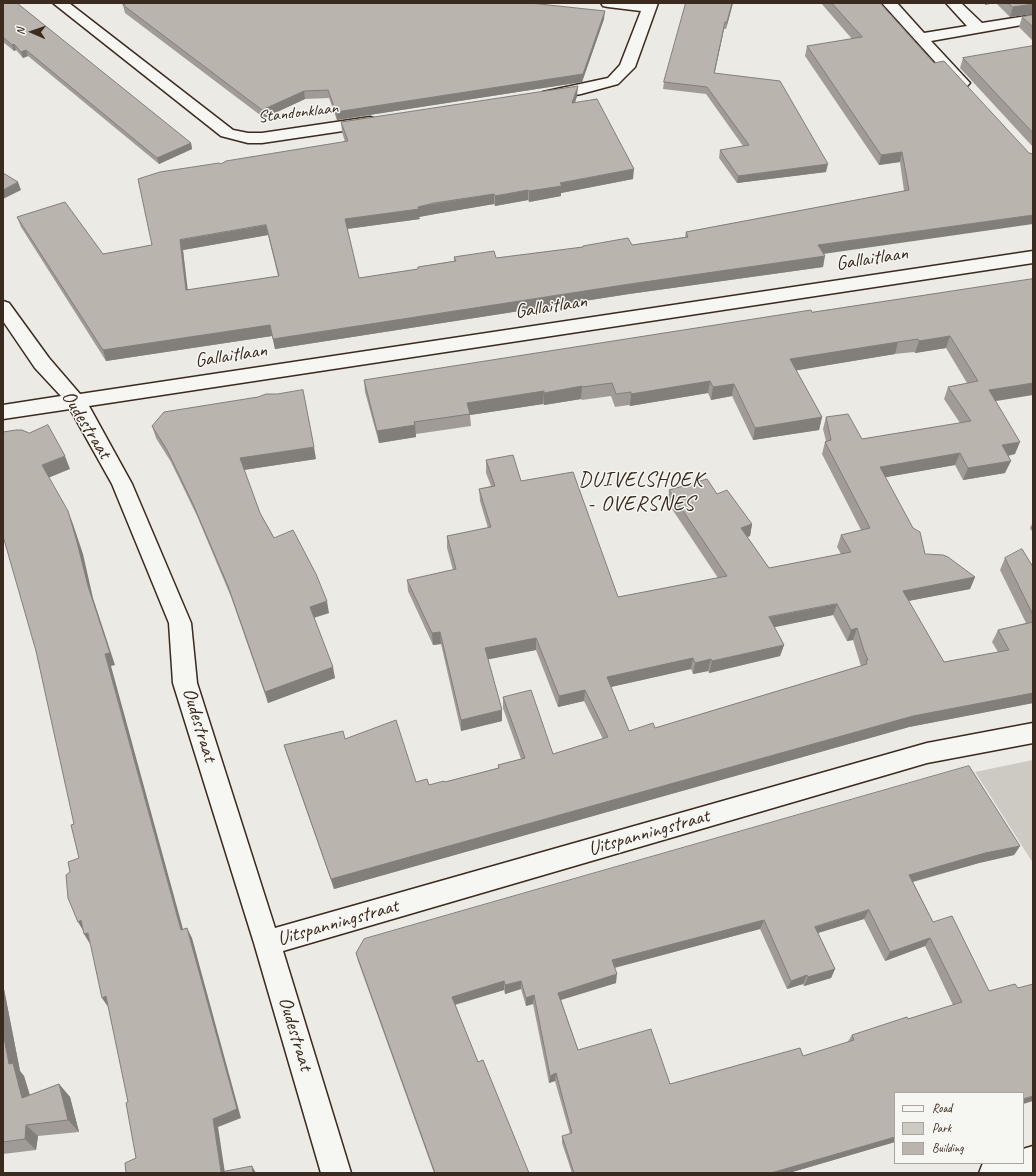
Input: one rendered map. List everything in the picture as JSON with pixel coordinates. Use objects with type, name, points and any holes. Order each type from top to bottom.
[{"type":"street","name":"Standonklaan","points":[[60,3],[227,133],[248,138],[262,138],[383,120]]},
{"type":"street","points":[[535,97],[581,89],[613,81],[627,67],[651,5],[608,3]]},
{"type":"street","points":[[889,3],[974,95]]},
{"type":"street","points":[[953,3],[978,28]]},
{"type":"street","points":[[920,38],[1033,19]]},
{"type":"street","name":"Gallaitlaan","points":[[3,412],[1033,257]]},
{"type":"street","name":"Oudestraat","points":[[3,308],[42,363],[76,401],[122,484],[180,623],[185,683],[267,943],[336,1173]]},
{"type":"street","name":"Uitspanningstraat","points":[[267,943],[927,754],[1033,733]]},
{"type":"street","points":[[994,1173],[1023,1164]]},
{"type":"green space","points":[[1033,760],[1033,863],[975,772]]},
{"type":"building","points":[[3,3],[17,3],[191,143],[157,158],[26,50],[21,52],[14,44],[12,45],[3,37]]},
{"type":"building","points":[[128,3],[530,3],[605,11],[583,74],[336,112],[328,90],[304,91],[262,110],[123,5]]},
{"type":"building","points":[[686,3],[732,3],[727,22],[725,22],[714,73],[780,81],[828,164],[738,176],[720,150],[749,145],[707,87],[664,82]]},
{"type":"building","points":[[832,3],[880,3],[934,63],[944,61],[1029,153],[1033,154],[1033,215],[818,245],[825,256],[630,284],[273,339],[270,325],[103,350],[17,217],[65,202],[103,254],[152,245],[138,179],[160,172],[219,163],[221,164],[226,161],[348,141],[341,122],[578,86],[572,103],[597,99],[634,169],[560,183],[562,186],[434,203],[418,207],[419,209],[345,219],[359,278],[418,269],[418,267],[456,261],[454,257],[494,251],[496,258],[583,247],[628,238],[632,245],[688,237],[686,232],[909,190],[902,152],[881,155],[807,46],[862,37]],"holes":[[[266,225],[279,276],[186,290],[180,240]]]},
{"type":"building","points":[[1008,3],[1033,3],[1033,4],[1013,7]]},
{"type":"building","points":[[1033,15],[1033,27],[1022,17]]},
{"type":"building","points":[[1033,46],[1033,133],[963,58]]},
{"type":"building","points":[[3,173],[18,182],[3,190]]},
{"type":"building","points":[[1033,279],[1033,383],[989,390],[1020,442],[1002,445],[1011,461],[968,468],[960,453],[880,467],[913,528],[920,532],[925,554],[943,555],[948,557],[975,577],[903,591],[944,662],[1009,650],[998,630],[1033,622],[1033,693],[913,716],[331,879],[284,745],[343,731],[345,739],[396,720],[416,782],[427,779],[429,785],[445,782],[499,768],[498,765],[525,758],[503,697],[531,690],[553,754],[608,737],[585,690],[559,696],[536,638],[485,648],[502,710],[461,720],[440,632],[432,633],[407,580],[456,569],[447,536],[491,527],[479,489],[495,486],[486,460],[513,455],[521,481],[573,472],[618,597],[727,576],[669,490],[707,479],[717,494],[727,490],[752,524],[741,528],[769,568],[851,552],[841,535],[870,528],[825,442],[831,440],[826,417],[848,414],[862,439],[971,421],[948,387],[978,381],[950,336],[919,341],[918,339],[790,359],[822,417],[755,428],[734,384],[713,387],[710,381],[631,394],[631,392],[616,394],[612,383],[582,386],[544,393],[544,391],[467,403],[470,414],[414,422],[415,425],[377,431],[364,380],[811,310],[812,312]],"holes":[[[837,604],[851,630],[857,628],[868,660],[866,660],[867,664],[655,728],[653,723],[629,731],[607,677],[693,658],[695,663],[711,659],[712,661],[784,645],[769,617]]]},
{"type":"building","points":[[303,390],[314,447],[240,458],[260,513],[274,538],[293,530],[316,574],[327,601],[310,607],[333,667],[265,692],[228,586],[193,504],[167,450],[152,426],[164,412],[258,397],[266,394]]},
{"type":"building","points":[[48,425],[65,456],[42,465],[68,511],[88,586],[110,653],[105,654],[181,930],[187,928],[237,1109],[213,1119],[221,1172],[252,1166],[253,1173],[126,1173],[125,1163],[136,1158],[126,1103],[128,1102],[106,996],[102,998],[88,933],[84,934],[81,920],[78,922],[68,898],[66,875],[70,872],[68,862],[79,858],[71,825],[74,824],[36,651],[3,536],[3,432],[22,430],[29,433]]},
{"type":"building","points":[[1022,549],[1033,567],[1033,615],[1005,558]]},
{"type":"building","points":[[969,766],[1020,846],[985,853],[909,875],[933,922],[952,916],[989,991],[1015,984],[1018,988],[1033,984],[1033,1096],[1024,1099],[1024,1092],[894,1092],[894,1137],[771,1173],[574,1173],[562,1136],[572,1133],[556,1073],[550,1076],[534,995],[526,998],[521,981],[505,985],[504,981],[452,997],[478,1062],[483,1060],[529,1173],[435,1173],[356,953],[364,939]],"holes":[[[869,910],[890,952],[930,938],[962,1002],[908,1019],[907,1017],[852,1035],[854,1040],[803,1056],[800,1048],[670,1084],[651,1029],[578,1050],[558,993],[617,974],[612,960],[764,920],[791,981],[807,975],[808,977],[835,969],[815,927]]]},
{"type":"building","points":[[3,1032],[9,1064],[13,1063],[22,1098],[59,1084],[68,1120],[26,1125],[25,1139],[3,1142]]},
{"type":"district","name":"DUIVELSHOEK - OVERSNES","points":[[641,492]]}]
